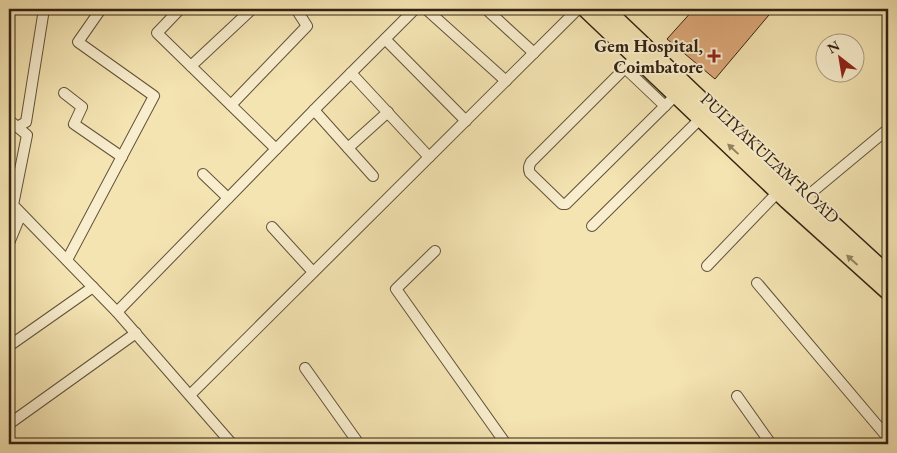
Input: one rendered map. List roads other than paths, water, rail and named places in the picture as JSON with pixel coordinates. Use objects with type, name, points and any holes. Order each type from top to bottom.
[{"type":"main road","name":"PULIYAKULAM ROAD","points":[[585,9],[630,63],[670,101],[700,119],[888,292]]},
{"type":"main road","name":"PULIYAKULAM ROAD","points":[[606,9],[888,274]]},
{"type":"street","points":[[17,127],[26,122],[44,9]]},
{"type":"street","points":[[67,260],[154,96],[78,42],[101,9]]},
{"type":"street","points":[[180,9],[157,33],[276,149]]},
{"type":"street","points":[[191,66],[252,9]]},
{"type":"street","points":[[231,105],[306,26],[296,9]]},
{"type":"street","points":[[117,312],[415,9]]},
{"type":"street","points":[[426,9],[506,81]]},
{"type":"street","points":[[486,9],[534,53]]},
{"type":"street","points":[[190,394],[578,9]]},
{"type":"street","points":[[385,39],[466,121]]},
{"type":"street","points":[[630,63],[529,166],[528,170],[530,173],[562,204],[566,204],[670,101]]},
{"type":"street","points":[[351,73],[429,157]]},
{"type":"street","points":[[64,93],[82,107],[74,124],[122,157]]},
{"type":"street","points":[[314,110],[373,176]]},
{"type":"street","points":[[348,148],[388,112]]},
{"type":"street","points":[[592,226],[700,119]]},
{"type":"street","points":[[9,120],[27,135],[13,206],[117,312],[232,444]]},
{"type":"street","points":[[805,198],[888,129]]},
{"type":"street","points":[[203,174],[228,198]]},
{"type":"street","points":[[707,266],[778,192]]},
{"type":"street","points":[[9,243],[21,214]]},
{"type":"street","points":[[272,227],[313,272]]},
{"type":"street","points":[[435,251],[396,289],[506,444]]},
{"type":"street","points":[[756,283],[888,438]]},
{"type":"street","points":[[9,346],[93,287]]},
{"type":"street","points":[[9,424],[136,334]]},
{"type":"street","points":[[304,368],[359,444]]},
{"type":"street","points":[[737,396],[772,444]]},
{"type":"place","name":"Gem Hospital, Coimbatore","points":[[714,56]]}]
